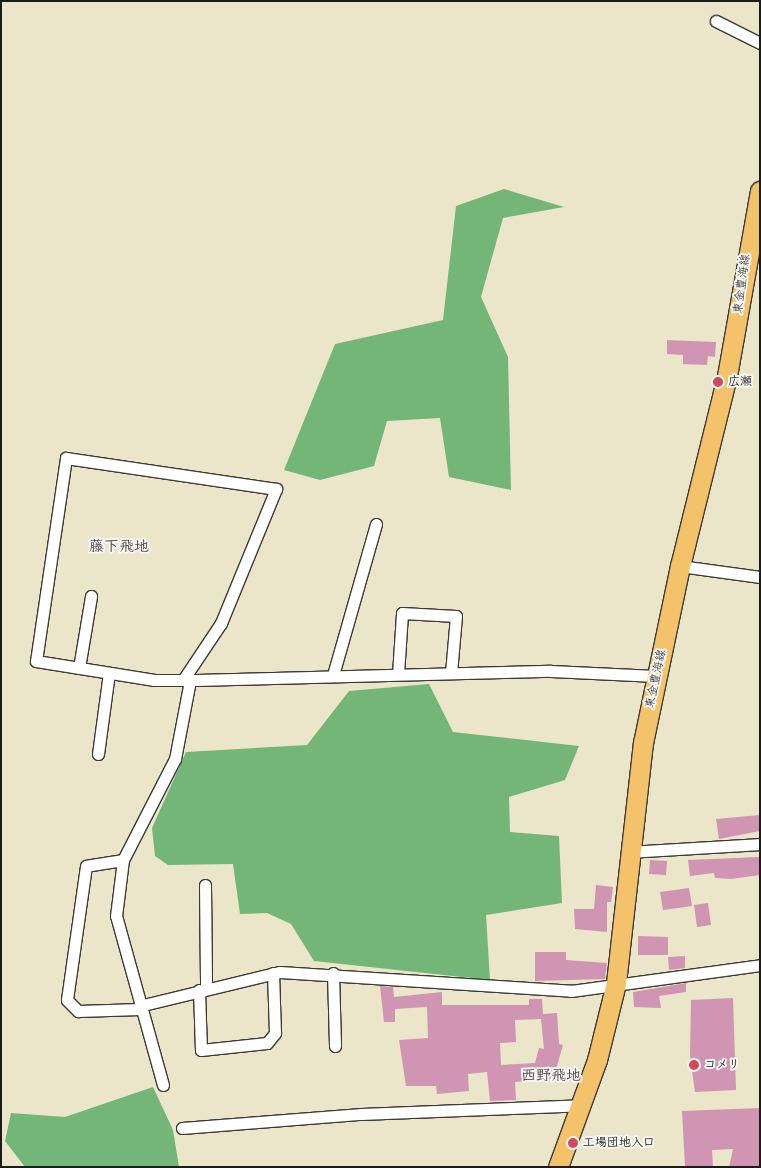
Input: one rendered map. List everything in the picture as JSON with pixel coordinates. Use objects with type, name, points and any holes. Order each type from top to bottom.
[{"type":"main road","name":"東金豊海線","points":[[558,1167],[581,1105],[616,983],[629,852],[656,676],[680,566],[727,376],[760,191]]},
{"type":"street","points":[[716,21],[760,43]]},
{"type":"street","points":[[163,1085],[117,926],[123,860],[175,759],[187,680],[221,623],[276,489],[66,458],[36,661],[109,673],[187,680],[451,673],[656,676]]},
{"type":"street","points":[[333,675],[376,524]]},
{"type":"street","points":[[680,566],[760,577]]},
{"type":"street","points":[[79,668],[91,596]]},
{"type":"street","points":[[398,674],[402,613],[456,616],[451,673]]},
{"type":"street","points":[[98,754],[109,673]]},
{"type":"street","points":[[629,852],[760,844]]},
{"type":"street","points":[[123,860],[86,866],[66,1000],[78,1011],[139,1007],[202,989],[273,973],[333,973],[517,990],[571,990],[616,983],[688,978],[760,965]]},
{"type":"street","points":[[205,885],[201,1050],[267,1043],[275,1033],[273,973]]},
{"type":"street","points":[[333,973],[335,1046]]},
{"type":"street","points":[[182,1128],[362,1114],[581,1105]]},
{"type":"green space","points":[[504,189],[564,207],[503,218],[481,297],[508,357],[511,490],[449,477],[440,418],[387,421],[374,466],[320,480],[284,470],[335,344],[443,320],[456,206]]},
{"type":"green space","points":[[429,684],[453,732],[579,746],[565,780],[509,797],[510,832],[559,836],[562,903],[486,915],[490,980],[314,961],[291,924],[267,913],[240,914],[233,864],[168,865],[155,856],[152,828],[186,752],[307,745],[349,691]]},
{"type":"green space","points":[[153,1087],[173,1130],[179,1167],[25,1167],[5,1141],[11,1113],[65,1117]]},
{"type":"building","points":[[667,340],[716,342],[715,357],[708,356],[707,365],[683,364],[683,355],[667,354]]},
{"type":"building","points":[[760,815],[760,831],[719,839],[716,819]]},
{"type":"building","points":[[759,857],[760,875],[731,879],[715,878],[714,873],[690,876],[688,860]]},
{"type":"building","points":[[650,860],[667,861],[666,875],[649,874]]},
{"type":"building","points":[[596,885],[613,887],[611,902],[607,902],[607,932],[575,929],[574,909],[594,909]]},
{"type":"building","points":[[689,888],[692,906],[663,910],[660,892]]},
{"type":"building","points":[[708,903],[711,925],[697,927],[694,905]]},
{"type":"building","points":[[638,936],[668,937],[668,955],[638,955]]},
{"type":"building","points":[[535,952],[566,952],[566,960],[607,963],[605,979],[535,981]]},
{"type":"building","points":[[685,956],[685,968],[669,970],[668,957]]},
{"type":"building","points":[[686,983],[686,992],[659,996],[661,1008],[634,1007],[633,992]]},
{"type":"building","points":[[380,986],[393,987],[394,997],[442,992],[442,1005],[529,1005],[529,999],[542,999],[543,1014],[557,1013],[559,1044],[563,1045],[557,1066],[550,1079],[528,1072],[529,1081],[515,1082],[516,1100],[490,1101],[487,1072],[468,1074],[469,1091],[437,1094],[436,1086],[406,1086],[399,1040],[428,1038],[427,1007],[395,1009],[395,1022],[384,1022]],"holes":[[[541,1019],[544,1049],[539,1048],[535,1063],[501,1065],[500,1043],[516,1042],[515,1020]]]},
{"type":"building","points":[[733,998],[736,1090],[695,1092],[690,1056],[691,1000]]},
{"type":"building","points":[[760,1108],[760,1167],[729,1167],[733,1149],[712,1150],[713,1167],[685,1167],[682,1111]]},
{"type":"place","name":"広瀬","points":[[718,382]]},
{"type":"place","name":"コメリ","points":[[694,1065]]},
{"type":"place","name":"工場団地入口","points":[[573,1143]]},
{"type":"district","name":"藤下飛地","points":[[119,547]]},
{"type":"district","name":"西野飛地","points":[[551,1076]]}]
